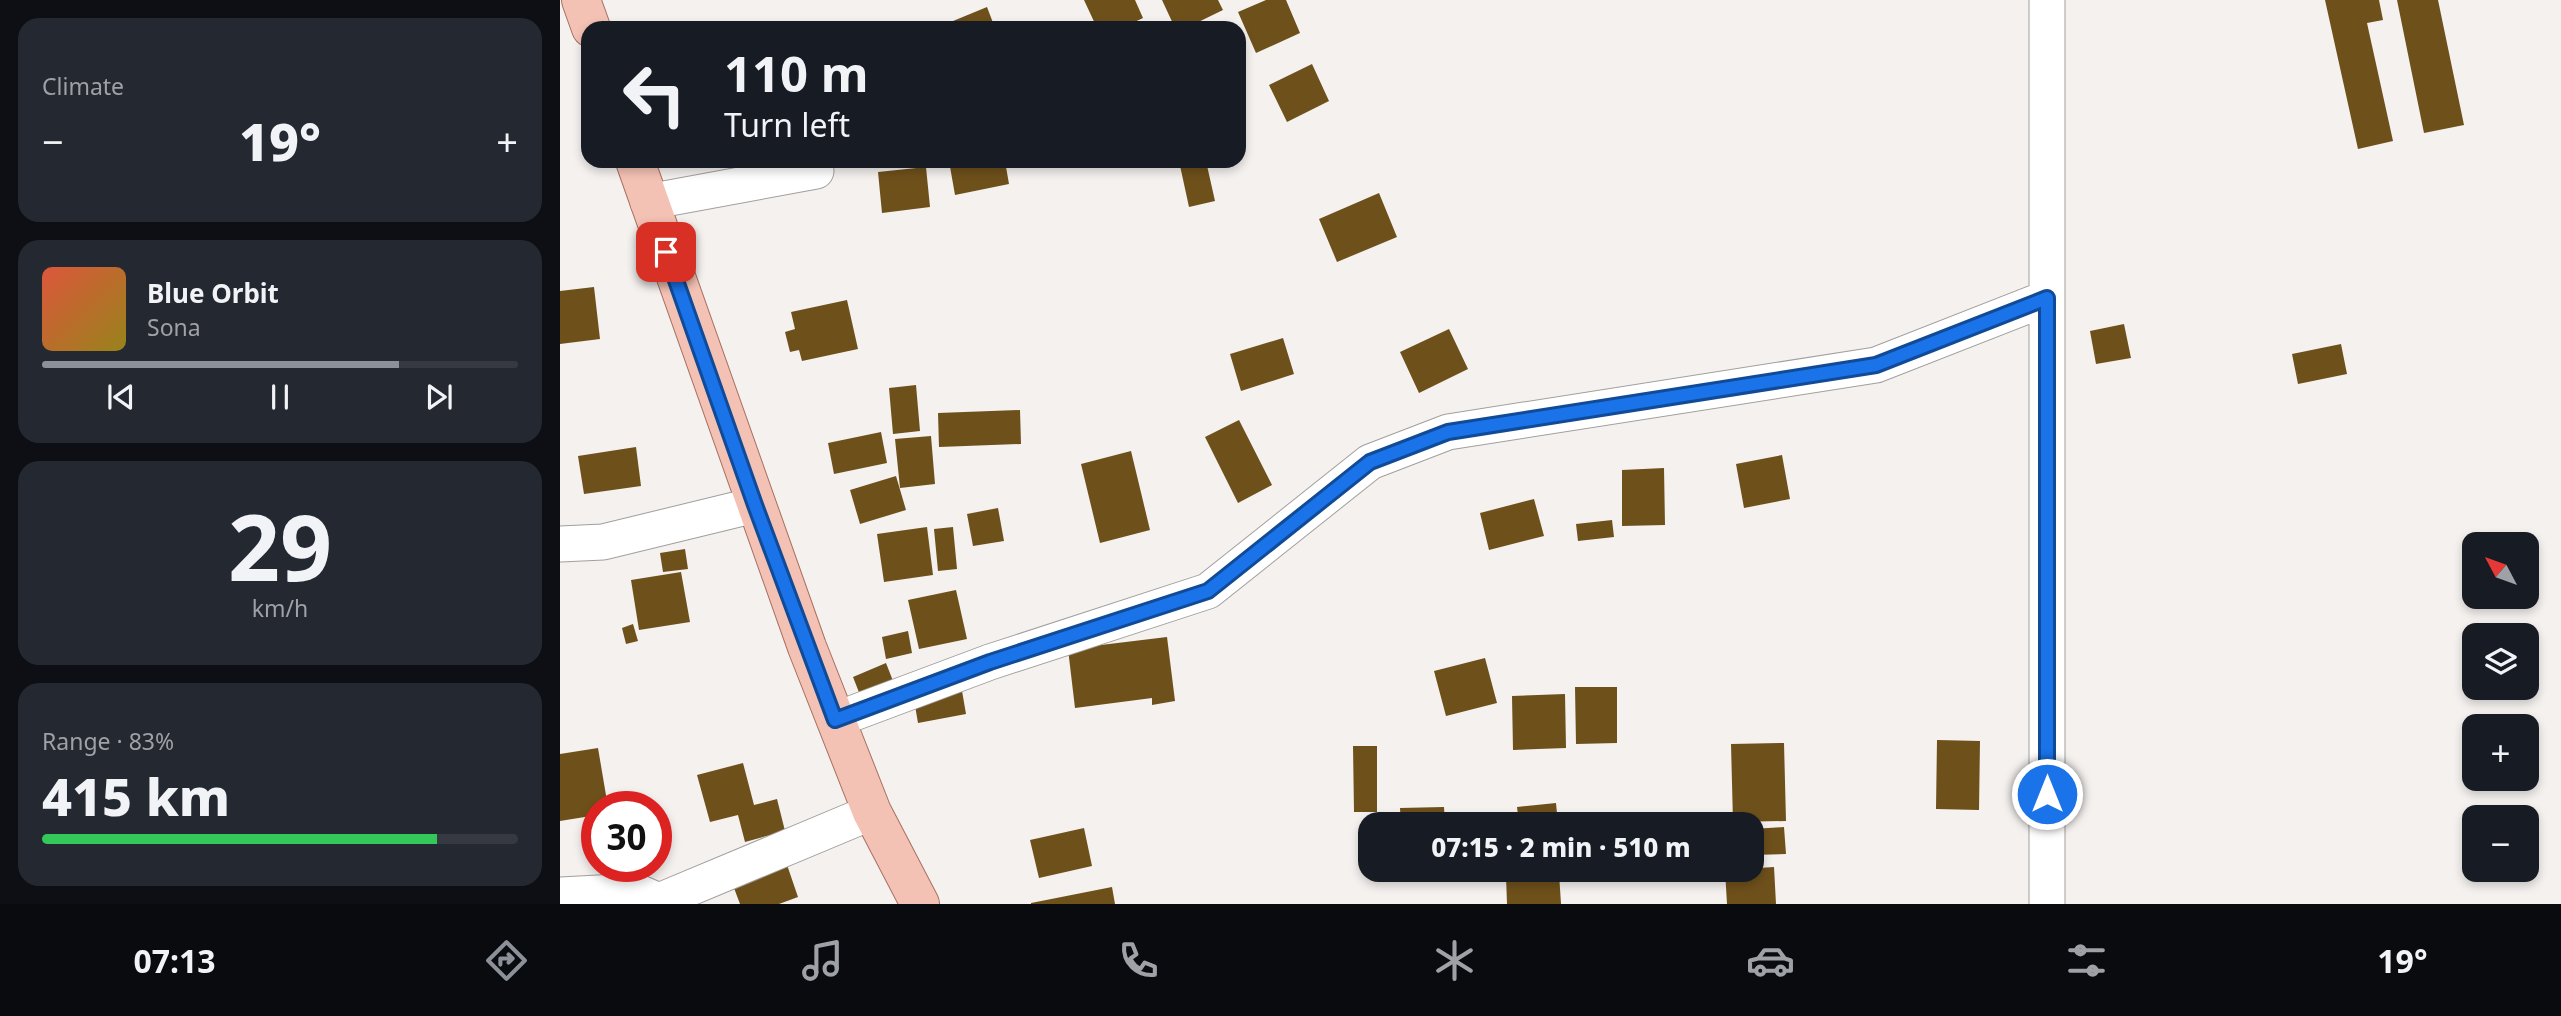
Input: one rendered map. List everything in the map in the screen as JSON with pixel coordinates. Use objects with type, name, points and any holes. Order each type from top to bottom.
[{"type":"main road","points":[[581,0],[588,21]]},
{"type":"main road","points":[[637,168],[755,505],[835,720],[872,812],[920,904]]},
{"type":"street","points":[[2047,0],[2047,904]]},
{"type":"street","points":[[648,202],[816,171]]},
{"type":"street","points":[[835,720],[990,662],[1208,591],[1370,462],[1448,432],[1876,365],[2047,298]]},
{"type":"street","points":[[560,544],[603,542],[755,505]]},
{"type":"street","points":[[560,895],[636,891],[658,902],[872,812]]},
{"type":"building","points":[[1084,0],[1135,0],[1143,18],[1137,21],[1094,21]]},
{"type":"building","points":[[1162,0],[1218,0],[1223,10],[1200,21],[1172,21]]},
{"type":"building","points":[[1266,0],[1286,0],[1300,33],[1256,53],[1246,30],[1246,21],[1242,21],[1238,12]]},
{"type":"building","points":[[2325,0],[2379,0],[2383,20],[2367,23],[2393,141],[2358,149]]},
{"type":"building","points":[[2397,0],[2438,0],[2464,125],[2424,133]]},
{"type":"building","points":[[987,7],[992,21],[953,21]]},
{"type":"building","points":[[1312,64],[1329,101],[1287,122],[1269,85]]},
{"type":"building","points":[[926,168],[930,207],[882,213],[878,172]]},
{"type":"building","points":[[950,168],[1006,168],[1009,184],[955,195]]},
{"type":"building","points":[[1181,168],[1208,168],[1215,201],[1189,207]]},
{"type":"building","points":[[1379,193],[1397,237],[1337,262],[1319,219]]},
{"type":"building","points":[[594,287],[600,339],[560,344],[560,291]]},
{"type":"building","points":[[847,300],[858,349],[802,361],[799,350],[790,352],[785,332],[795,329],[791,312]]},
{"type":"building","points":[[2124,324],[2131,358],[2096,364],[2090,331]]},
{"type":"building","points":[[1449,329],[1468,369],[1419,393],[1400,352]]},
{"type":"building","points":[[1283,338],[1294,374],[1241,391],[1230,354]]},
{"type":"building","points":[[2341,344],[2347,374],[2298,384],[2292,354]]},
{"type":"building","points":[[916,385],[920,431],[893,434],[889,388]]},
{"type":"building","points":[[1020,410],[1021,444],[939,447],[938,413]]},
{"type":"building","points":[[1239,420],[1272,485],[1238,503],[1205,437]]},
{"type":"building","points":[[881,432],[887,463],[834,474],[828,443]]},
{"type":"building","points":[[931,436],[935,484],[900,488],[895,439]]},
{"type":"building","points":[[636,447],[641,486],[584,494],[578,456]]},
{"type":"building","points":[[1131,451],[1150,530],[1100,543],[1081,464]]},
{"type":"building","points":[[1782,455],[1790,499],[1744,508],[1736,464]]},
{"type":"building","points":[[1664,468],[1665,525],[1622,526],[1622,470]]},
{"type":"building","points":[[896,476],[906,510],[860,524],[850,490]]},
{"type":"building","points":[[1534,499],[1544,536],[1489,550],[1480,513]]},
{"type":"building","points":[[998,508],[1004,541],[973,546],[967,514]]},
{"type":"building","points":[[1612,520],[1614,537],[1578,541],[1576,524]]},
{"type":"building","points":[[927,527],[933,575],[884,582],[877,534]]},
{"type":"building","points":[[953,527],[957,569],[938,571],[934,529]]},
{"type":"building","points":[[685,549],[688,569],[663,572],[660,553]]},
{"type":"building","points":[[681,572],[690,622],[639,630],[631,580]]},
{"type":"building","points":[[956,590],[967,639],[919,649],[908,600]]},
{"type":"building","points":[[633,624],[638,641],[626,644],[622,628]]},
{"type":"building","points":[[908,631],[912,653],[886,659],[882,637]]},
{"type":"building","points":[[1167,637],[1175,701],[1152,705],[1152,698],[1075,708],[1068,649]]},
{"type":"building","points":[[1485,658],[1497,703],[1446,716],[1434,671]]},
{"type":"building","points":[[886,663],[895,686],[862,700],[853,677]]},
{"type":"building","points":[[961,685],[966,714],[918,723],[913,694]]},
{"type":"building","points":[[1575,687],[1617,687],[1617,743],[1576,744]]},
{"type":"building","points":[[1565,694],[1566,748],[1513,750],[1512,696]]},
{"type":"building","points":[[1937,740],[1980,741],[1979,810],[1936,809]]},
{"type":"building","points":[[1784,743],[1786,821],[1764,821],[1764,812],[1733,812],[1731,744]]},
{"type":"building","points":[[1353,746],[1377,746],[1377,812],[1354,812]]},
{"type":"building","points":[[598,748],[605,791],[581,791],[581,818],[560,821],[560,754]]},
{"type":"building","points":[[743,763],[754,805],[777,799],[785,831],[745,842],[738,815],[710,822],[697,775]]},
{"type":"building","points":[[1556,803],[1557,812],[1518,812],[1517,807]]},
{"type":"building","points":[[1444,807],[1444,812],[1400,812],[1400,808]]},
{"type":"building","points":[[1784,827],[1786,854],[1764,855],[1764,828]]},
{"type":"building","points":[[1084,828],[1092,866],[1039,878],[1030,840]]},
{"type":"building","points":[[785,859],[798,897],[779,904],[740,904],[731,880]]},
{"type":"building","points":[[1774,867],[1776,904],[1727,904],[1726,882],[1764,882],[1764,868]]},
{"type":"building","points":[[1506,882],[1560,882],[1561,904],[1507,904]]},
{"type":"building","points":[[1112,887],[1115,904],[1031,904],[1031,903]]},
{"type":"route","points":[[666,252],[755,505],[835,720],[990,662],[1208,591],[1370,462],[1448,432],[1876,365],[2047,298],[2047,794]]}]
